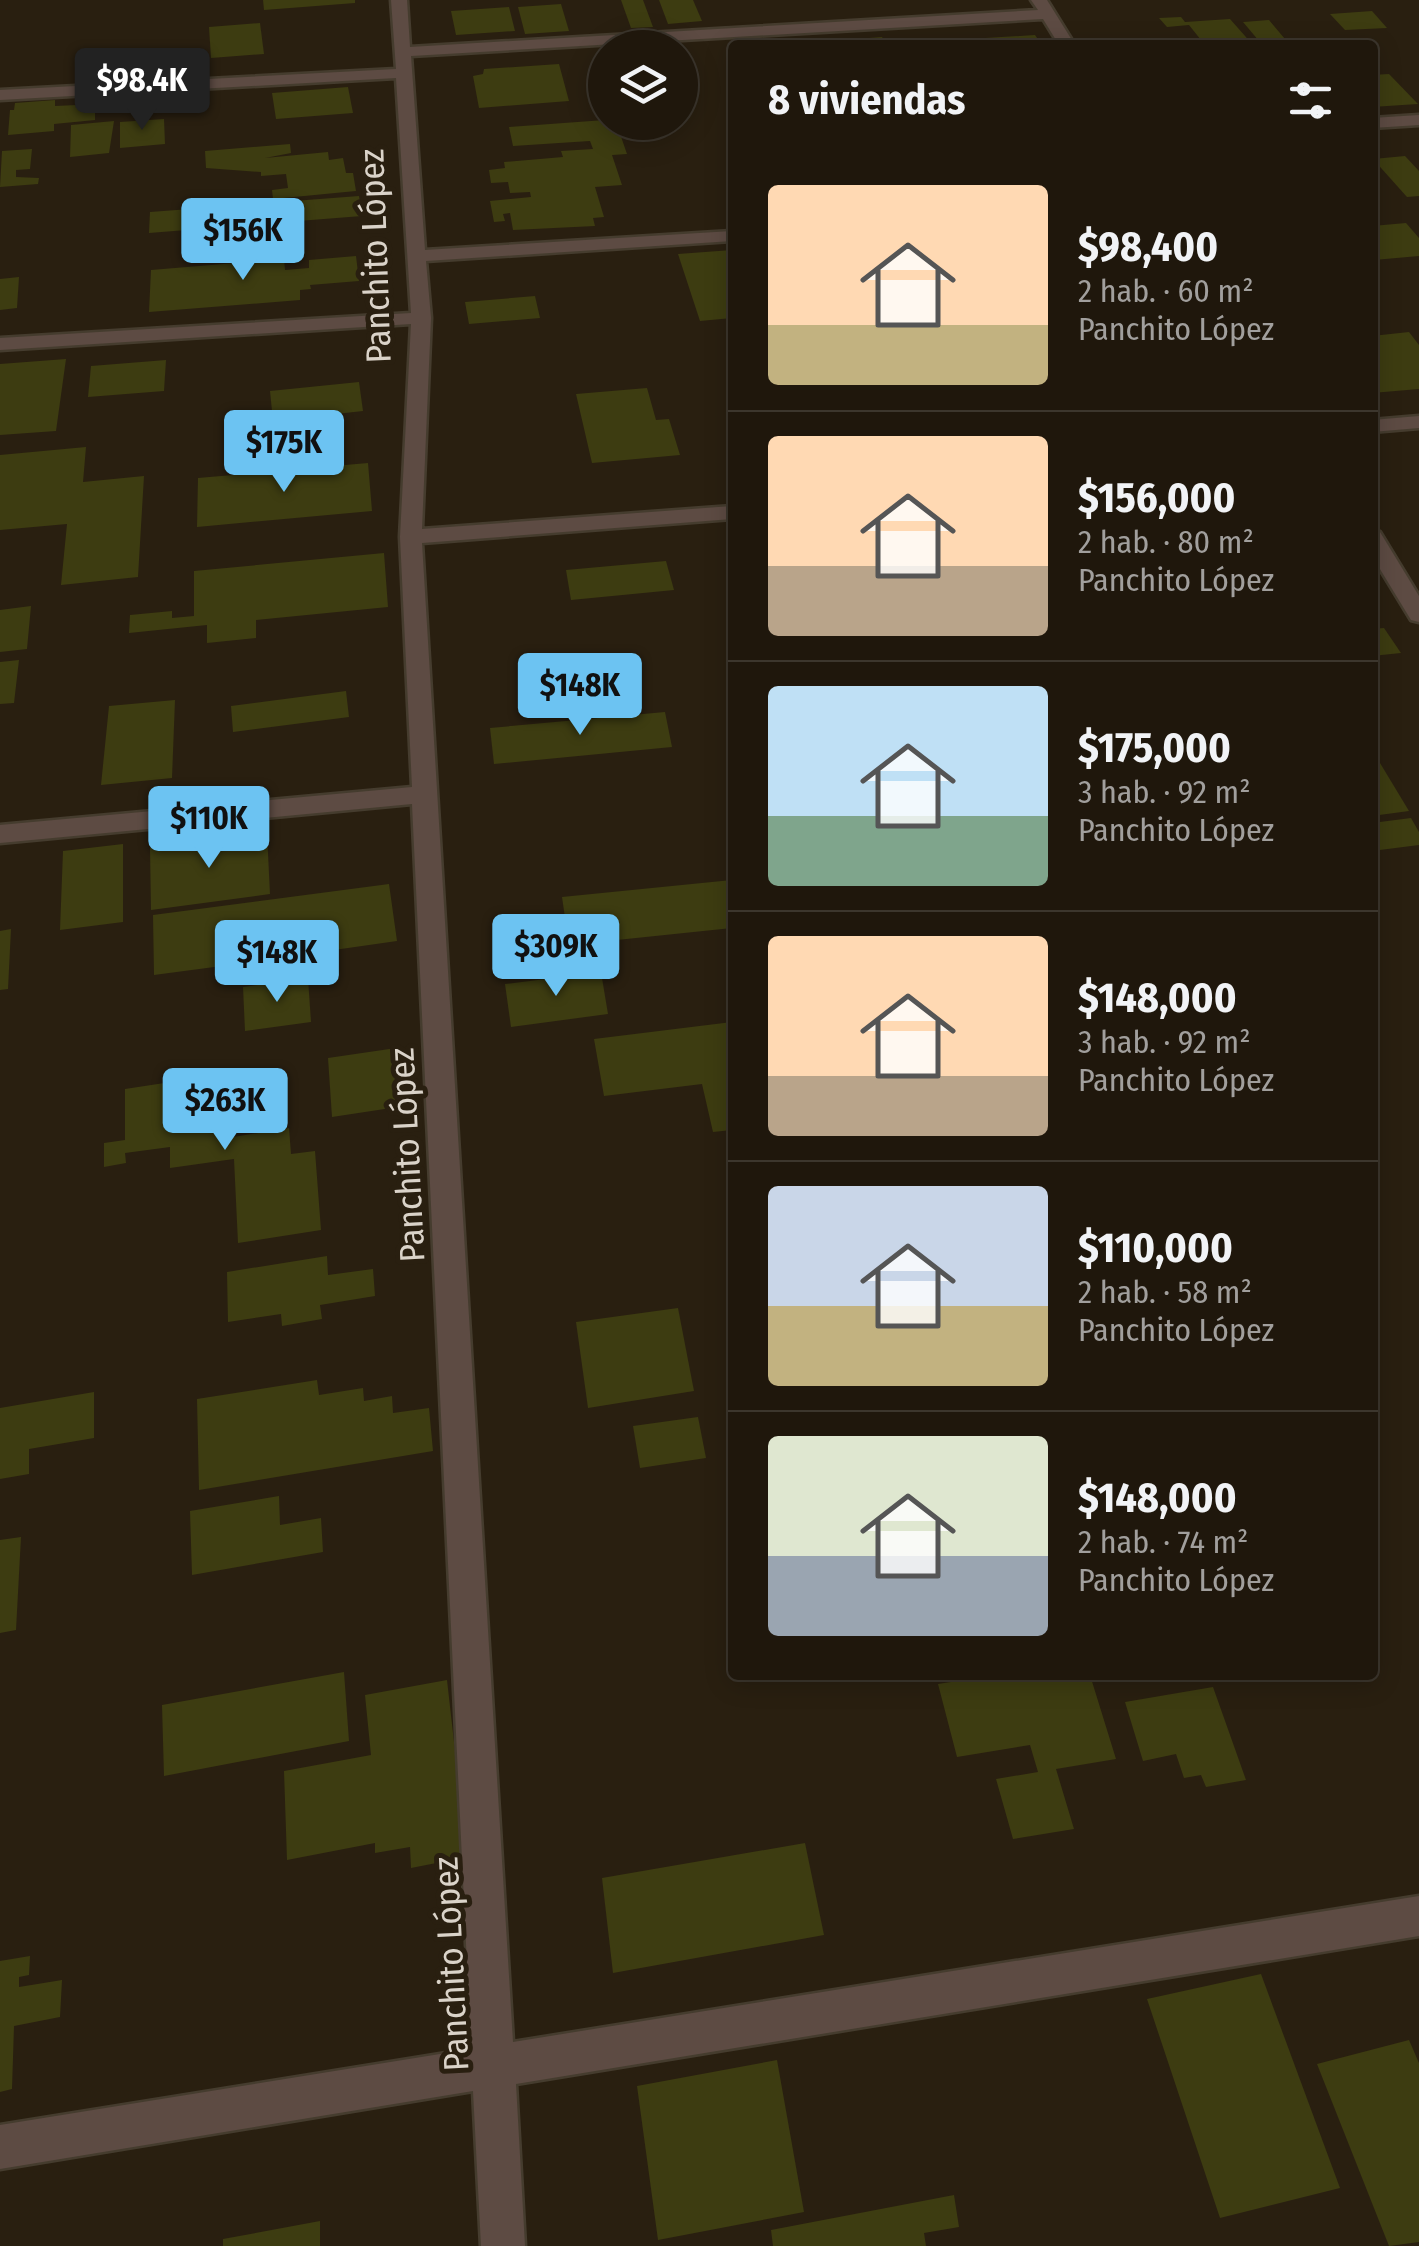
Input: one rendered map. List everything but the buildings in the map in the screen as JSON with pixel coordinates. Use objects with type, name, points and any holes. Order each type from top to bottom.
[{"type":"street","name":"Panchito López","points":[[399,0],[421,318],[411,538],[503,2246]]},
{"type":"street","points":[[0,95],[1043,7],[1064,40]]},
{"type":"street","points":[[1378,123],[1419,120]]},
{"type":"street","points":[[415,256],[728,236]]},
{"type":"street","points":[[0,344],[421,318]]},
{"type":"street","points":[[1378,425],[1419,422]]},
{"type":"street","points":[[411,538],[728,512]]},
{"type":"street","points":[[1378,547],[1419,615]]},
{"type":"street","points":[[0,834],[425,794]]},
{"type":"street","points":[[0,2147],[1419,1916]]}]
